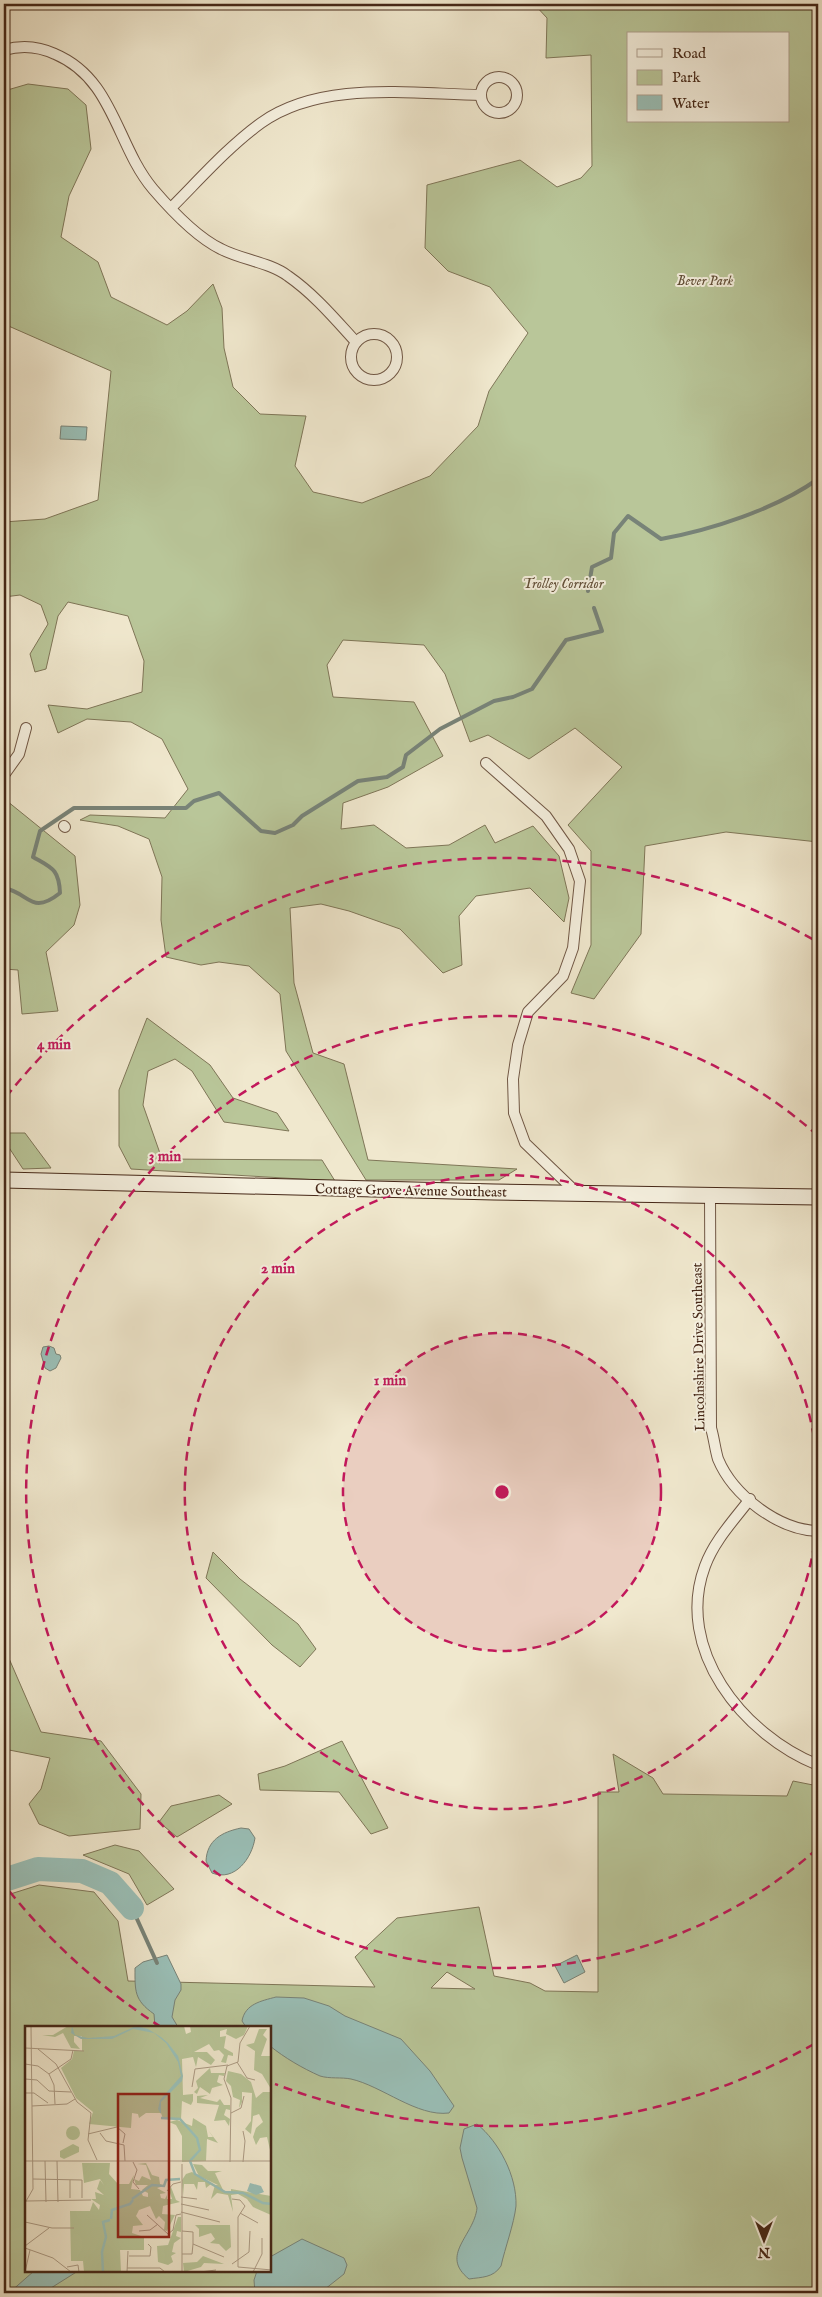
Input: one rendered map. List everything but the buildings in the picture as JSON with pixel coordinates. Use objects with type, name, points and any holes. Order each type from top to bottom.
[{"type":"main road","name":"Cottage Grove Avenue Southeast","points":[[4,1180],[578,1194],[710,1194],[818,1197]]},
{"type":"street","points":[[4,50],[17,46],[44,48],[63,57],[86,73],[103,96],[141,172],[153,189],[194,232],[221,249],[286,275],[310,293],[356,342]]},
{"type":"street","points":[[172,208],[246,135],[262,122],[308,102],[344,94],[481,95]]},
{"type":"street","points":[[369,334],[384,335],[390,339],[397,352],[398,359],[392,373],[378,380],[370,380],[356,372],[351,357],[356,342],[369,334]]},
{"type":"street","points":[[4,775],[19,754],[26,728]]},
{"type":"street","points":[[486,763],[546,816],[569,849],[580,880],[573,948],[563,976],[528,1012],[518,1044],[513,1079],[514,1113],[525,1142],[578,1194]]},
{"type":"street","name":"Lincolnshire Drive Southeast","points":[[710,1194],[711,1428],[718,1458],[731,1481],[763,1511],[788,1524],[818,1531]]},
{"type":"street","points":[[750,1499],[722,1534],[705,1565],[698,1592],[698,1624],[704,1651],[716,1675],[732,1699],[750,1720],[779,1744],[799,1757],[818,1765]]},
{"type":"green space","points":[[534,4],[818,4],[818,842],[726,832],[645,846],[641,934],[594,999],[571,993],[591,945],[591,851],[568,825],[622,767],[575,728],[529,759],[488,735],[470,742],[445,674],[424,645],[343,640],[327,665],[333,697],[414,702],[443,756],[388,787],[343,803],[341,829],[374,825],[406,848],[449,845],[485,825],[495,843],[533,826],[559,856],[569,898],[564,922],[530,888],[476,896],[459,916],[462,965],[443,973],[400,929],[349,911],[321,904],[290,908],[294,983],[313,1053],[344,1064],[368,1160],[517,1169],[499,1180],[366,1180],[286,1051],[280,994],[249,966],[219,962],[201,965],[166,957],[161,920],[162,877],[149,839],[118,826],[80,820],[90,815],[165,818],[188,789],[162,739],[131,722],[87,719],[58,733],[48,705],[87,709],[142,692],[144,661],[128,616],[68,602],[58,616],[46,669],[35,672],[30,654],[48,624],[41,605],[20,595],[4,597],[4,522],[45,519],[98,500],[111,371],[4,324],[4,91],[28,84],[68,89],[86,105],[91,149],[69,196],[61,237],[98,262],[111,297],[167,325],[187,311],[213,284],[222,308],[224,348],[233,387],[260,414],[306,416],[295,466],[313,492],[362,503],[430,476],[478,426],[489,391],[528,333],[490,287],[448,271],[425,248],[427,185],[520,160],[557,187],[581,178],[592,166],[591,55],[546,58],[547,18]]},
{"type":"green space","points":[[7,801],[75,856],[80,905],[74,925],[46,952],[58,1011],[22,1014],[18,970],[4,969],[4,805]]},
{"type":"green space","points":[[147,1018],[210,1065],[233,1098],[277,1113],[289,1131],[224,1122],[192,1071],[175,1059],[148,1071],[143,1105],[162,1159],[322,1160],[335,1181],[131,1169],[119,1146],[119,1090]]},
{"type":"green space","points":[[4,1133],[25,1133],[51,1168],[23,1169],[4,1140]]},
{"type":"green space","points":[[213,1552],[240,1579],[298,1624],[316,1649],[300,1667],[272,1645],[206,1578]]},
{"type":"green space","points":[[4,1647],[41,1732],[101,1741],[141,1794],[140,1829],[69,1836],[39,1824],[29,1804],[41,1789],[50,1758],[4,1749]]},
{"type":"green space","points":[[342,1741],[388,1828],[371,1834],[339,1792],[260,1790],[258,1774],[285,1766]]},
{"type":"green space","points":[[613,1754],[653,1778],[663,1794],[787,1796],[793,1781],[818,1786],[818,2293],[4,2293],[4,1896],[39,1885],[94,1892],[118,1921],[128,1981],[375,1987],[355,1957],[397,1918],[479,1907],[494,1976],[530,1983],[545,1991],[598,1992],[598,1792],[619,1792]],"holes":[[[447,1972],[475,1989],[431,1988]]]},
{"type":"green space","points":[[219,1795],[232,1804],[177,1837],[159,1822],[171,1806]]},
{"type":"green space","points":[[115,1845],[139,1851],[174,1889],[147,1905],[129,1874],[83,1855]]},
{"type":"water","points":[[61,426],[87,427],[86,440],[60,439]]},
{"type":"water","points":[[49,1346],[54,1348],[56,1354],[60,1355],[61,1358],[56,1368],[50,1371],[45,1368],[41,1354],[43,1347]]},
{"type":"water","points":[[241,1828],[249,1829],[255,1838],[246,1860],[235,1871],[228,1874],[212,1873],[206,1861],[209,1848],[217,1838]]},
{"type":"water","points":[[167,1955],[181,1984],[181,1990],[175,2000],[172,2017],[177,2026],[155,2026],[154,2014],[139,1999],[135,1983],[135,1968],[143,1962]]},
{"type":"water","points":[[577,1955],[585,1972],[564,1983],[555,1966]]},
{"type":"water","points":[[276,1997],[304,1998],[329,2006],[345,2016],[401,2039],[430,2071],[454,2106],[449,2113],[437,2113],[412,2106],[351,2079],[320,2076],[307,2070],[271,2047],[271,2026],[245,2026],[242,2021],[246,2011],[259,2002]]},
{"type":"water","points":[[477,2124],[493,2140],[505,2160],[516,2195],[516,2206],[501,2266],[491,2275],[469,2279],[457,2262],[458,2253],[475,2218],[477,2208],[460,2148],[464,2129]]},
{"type":"water","points":[[302,2239],[344,2258],[347,2265],[344,2274],[320,2293],[255,2293],[254,2280],[257,2272],[271,2272],[271,2256]]},
{"type":"water","points":[[33,2272],[76,2272],[43,2293],[9,2293]]},
{"type":"waterway","points":[[588,591],[592,567],[611,558],[614,533],[628,516],[661,539],[722,524],[763,509],[783,500],[818,479]]},
{"type":"waterway","points":[[4,888],[36,903],[43,903],[60,893],[56,874],[45,864],[33,857],[40,831],[74,808],[186,808],[194,801],[219,793],[261,831],[275,833],[293,825],[302,816],[358,781],[387,777],[403,767],[406,755],[440,729],[494,701],[513,697],[532,689],[566,640],[602,631],[594,608]]},
{"type":"waterway","points":[[4,1880],[38,1869],[82,1871],[110,1883],[132,1908]]},
{"type":"waterway","points":[[132,1908],[157,1963]]},
{"type":"park label","name":"Bever Park","points":[[705,280]]},
{"type":"park label","name":"Trolley Corridor","points":[[563,583]]}]
